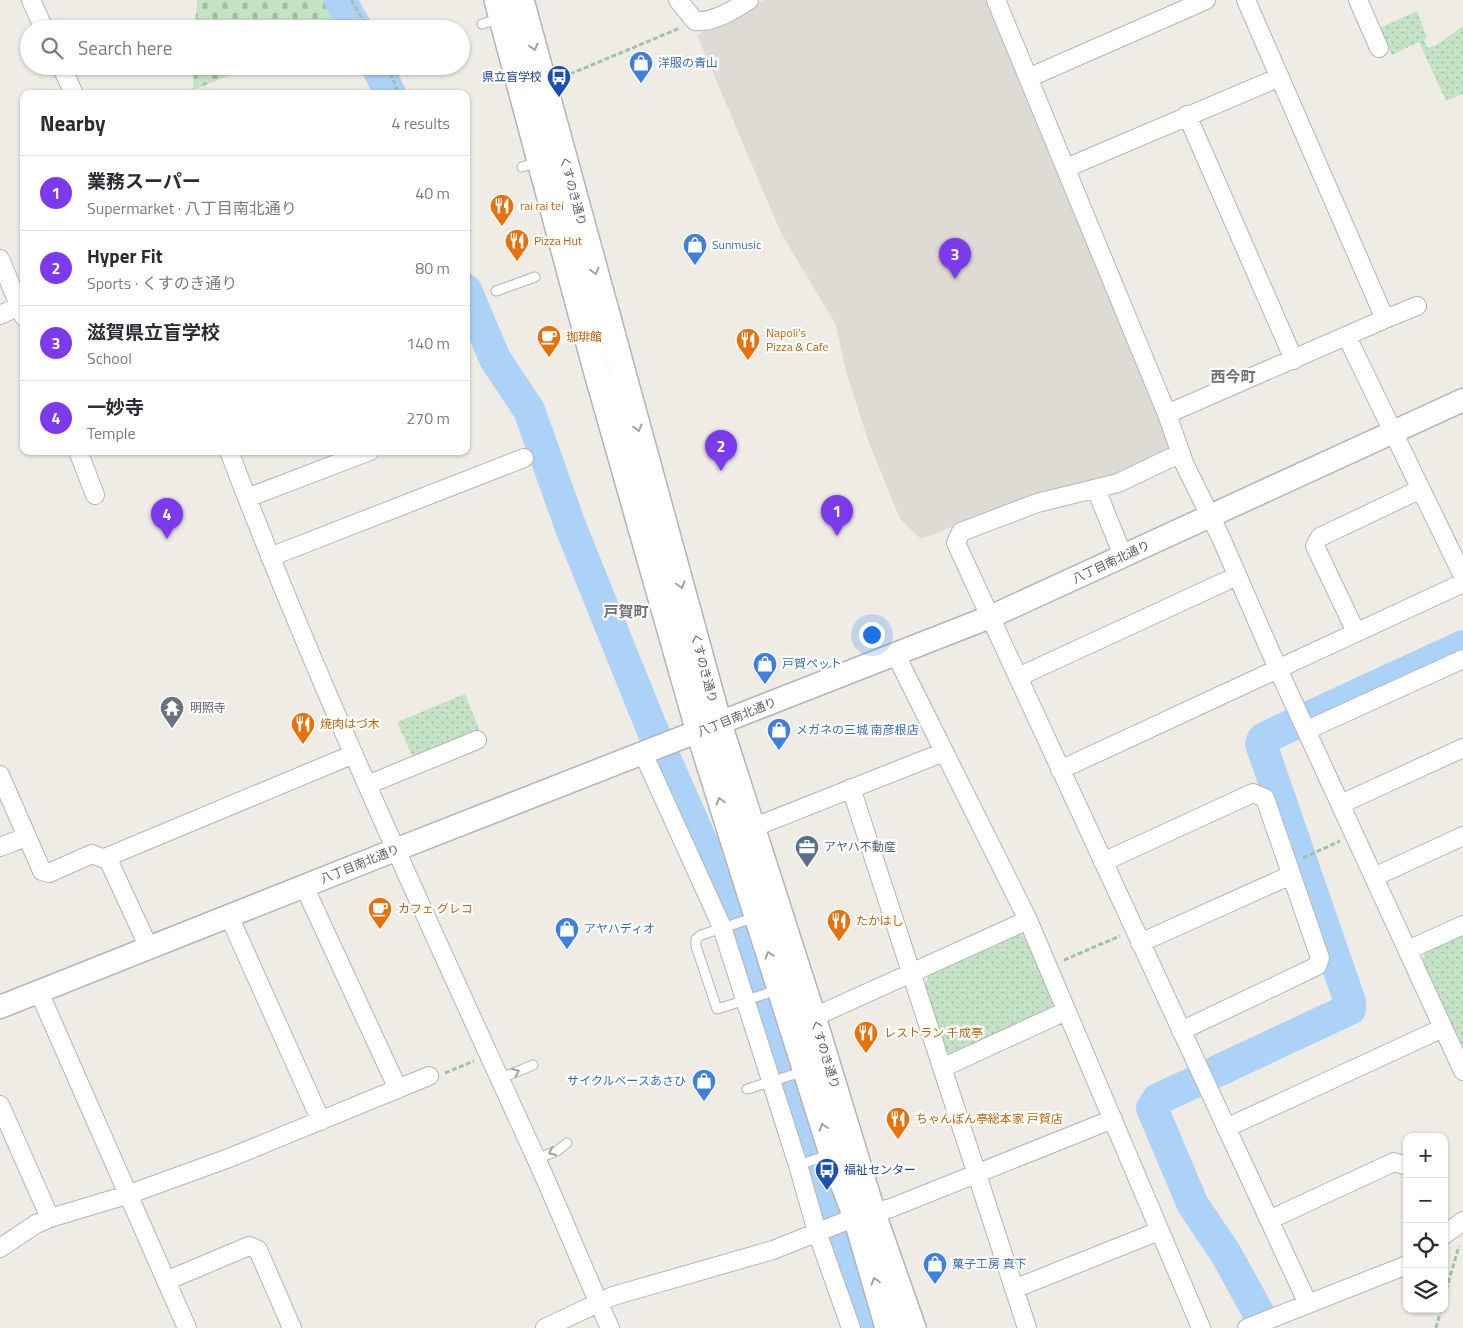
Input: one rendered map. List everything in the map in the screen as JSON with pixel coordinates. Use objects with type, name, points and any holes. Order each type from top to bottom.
[{"type":"main road","name":"くすのき通り","points":[[521,0],[709,728]]},
{"type":"main road","name":"くすのき通り","points":[[493,14],[531,164],[592,367],[803,1022],[842,1223],[913,1328]]},
{"type":"main road","name":"くすのき通り","points":[[742,832],[749,919],[773,992],[803,1022],[799,1073],[825,1156],[842,1223],[888,1328]]},
{"type":"street","points":[[31,0],[40,20]]},
{"type":"street","points":[[678,0],[695,21],[704,22],[733,10],[749,0]]},
{"type":"street","points":[[996,0],[1167,414],[1181,453],[1463,1072]]},
{"type":"street","points":[[1028,78],[1206,0]]},
{"type":"street","points":[[1246,0],[1385,319]]},
{"type":"street","points":[[1358,0],[1378,48]]},
{"type":"street","points":[[65,75],[72,90]]},
{"type":"street","points":[[1066,168],[1280,77]]},
{"type":"street","points":[[1187,115],[1294,360]]},
{"type":"street","points":[[0,259],[20,304]]},
{"type":"street","points":[[1167,414],[1417,306]]},
{"type":"street","points":[[0,315],[20,310]]},
{"type":"street","points":[[1347,337],[1463,576]]},
{"type":"street","name":"八丁目南北通り","points":[[2,1003],[40,992],[395,850],[896,656],[990,617],[1463,400]]},
{"type":"street","points":[[1181,453],[1132,478],[1038,503],[961,532],[956,543],[1308,1304]]},
{"type":"street","points":[[80,455],[95,495]]},
{"type":"street","points":[[233,455],[270,557],[395,850],[536,1159],[610,1328]]},
{"type":"street","points":[[247,498],[360,455]]},
{"type":"street","points":[[270,557],[524,458]]},
{"type":"street","points":[[1096,489],[1123,556]]},
{"type":"street","points":[[1356,632],[1315,546],[1320,536],[1421,489]]},
{"type":"street","points":[[1018,677],[1237,576]]},
{"type":"street","points":[[1060,770],[1463,583]]},
{"type":"street","points":[[896,656],[1028,920],[1049,966],[1066,1011],[1201,1328]]},
{"type":"street","points":[[1307,730],[1463,659]]},
{"type":"street","points":[[367,785],[477,740]]},
{"type":"street","points":[[1340,804],[1463,748]]},
{"type":"street","points":[[653,749],[726,926],[801,1164],[842,1223],[851,1328]]},
{"type":"street","points":[[742,832],[944,752]]},
{"type":"street","points":[[0,775],[42,871],[49,873],[92,854],[102,858],[107,857],[354,754]]},
{"type":"street","points":[[851,788],[1027,1328]]},
{"type":"street","points":[[1103,862],[1253,793],[1265,798],[1320,958],[1318,966],[1181,1031]]},
{"type":"street","points":[[1374,878],[1463,836]]},
{"type":"street","points":[[0,847],[26,837]]},
{"type":"street","points":[[107,857],[148,948]]},
{"type":"street","points":[[1138,936],[1291,875]]},
{"type":"street","points":[[304,886],[398,1089]]},
{"type":"street","points":[[229,916],[321,1121]]},
{"type":"street","points":[[803,1022],[1028,920]]},
{"type":"street","points":[[1408,950],[1463,925]]},
{"type":"street","points":[[40,992],[187,1328]]},
{"type":"street","points":[[942,1068],[1066,1011]]},
{"type":"street","points":[[1226,1128],[1443,1028]]},
{"type":"street","points":[[0,1248],[36,1224],[50,1218],[128,1195],[321,1121],[429,1076]]},
{"type":"street","points":[[0,1105],[50,1218]]},
{"type":"street","points":[[545,1328],[613,1296],[773,1250],[976,1175],[1112,1119]]},
{"type":"street","points":[[1269,1220],[1394,1162],[1403,1165]]},
{"type":"street","points":[[1014,1289],[1159,1231]]},
{"type":"street","points":[[166,1281],[249,1246],[258,1250],[292,1328]]},
{"type":"street","points":[[1247,1328],[1403,1267]]},
{"type":"lane","points":[[496,291],[535,277]]},
{"type":"lane","points":[[749,919],[701,935],[696,940],[709,989],[717,1009],[773,992]]},
{"type":"lane","points":[[499,1079],[533,1065]]},
{"type":"lane","points":[[747,1090],[799,1073]]},
{"type":"lane","points":[[536,1159],[557,1150],[567,1143]]},
{"type":"lane","points":[[801,1164],[825,1156]]},
{"type":"path","points":[[350,0],[362,20]]},
{"type":"path","points":[[558,79],[688,24]]},
{"type":"path","points":[[391,75],[398,90]]},
{"type":"path","points":[[1304,858],[1355,835]]},
{"type":"path","points":[[1049,966],[1138,936]]},
{"type":"path","points":[[429,1076],[437,1076],[488,1055]]},
{"type":"path","points":[[1448,1284],[1461,1240],[1454,1228]]},
{"type":"path","points":[[1436,1328],[1440,1313]]},
{"type":"shaded area","points":[[764,0],[985,0],[1171,448],[1117,477],[1035,494],[921,539],[900,519],[869,443],[846,372],[836,325],[781,233],[697,35]]},
{"type":"green space","points":[[197,0],[333,0],[344,18],[341,20],[196,20]]},
{"type":"green space","points":[[1417,11],[1427,37],[1424,40],[1428,48],[1440,43],[1463,26],[1463,94],[1446,101],[1419,42],[1392,55],[1380,28]]},
{"type":"green space","points":[[194,75],[230,75],[193,90]]},
{"type":"green space","points":[[465,694],[480,732],[414,760],[397,722]]},
{"type":"green space","points":[[1016,933],[1026,937],[1054,1002],[1048,1012],[954,1056],[945,1051],[924,986],[930,973]]},
{"type":"green space","points":[[1463,933],[1463,1051],[1422,963],[1424,954]]},
{"type":"waterway","points":[[340,0],[352,20]]},
{"type":"waterway","points":[[381,75],[388,90]]},
{"type":"waterway","points":[[470,300],[495,359],[529,410],[571,528],[650,724],[725,895],[864,1328]]},
{"type":"waterway","points":[[1311,716],[1463,646]]},
{"type":"waterway","points":[[1211,1074],[1350,1009],[1350,1002],[1261,744],[1263,739],[1294,724]]},
{"type":"waterway","points":[[1195,1082],[1158,1099],[1152,1108],[1193,1205],[1226,1254],[1259,1314]]},
{"type":"place","name":"洋服の青山","points":[[641,84]]},
{"type":"place","name":"県立盲学校","points":[[559,98]]},
{"type":"place","name":"rai rai tei","points":[[502,227]]},
{"type":"place","name":"Pizza Hut","points":[[517,262]]},
{"type":"place","name":"Sunmusic","points":[[695,266]]},
{"type":"place","name":"滋賀県立盲学校","points":[[955,279]]},
{"type":"place","name":"珈琲館","points":[[549,358]]},
{"type":"place","name":"Napoli's Pizza & Cafe","points":[[748,361]]},
{"type":"place","name":"Hyper Fit","points":[[721,471]]},
{"type":"place","name":"業務スーパー","points":[[837,536]]},
{"type":"place","name":"一妙寺","points":[[167,539]]},
{"type":"place","name":"戸賀ペット","points":[[765,685]]},
{"type":"place","name":"明照寺","points":[[172,729]]},
{"type":"place","name":"焼肉はづ木","points":[[303,745]]},
{"type":"place","name":"メガネの三城 南彦根店","points":[[779,751]]},
{"type":"place","name":"アヤハ不動産","points":[[807,868]]},
{"type":"place","name":"カフェ グレコ","points":[[380,930]]},
{"type":"place","name":"たかはし","points":[[839,942]]},
{"type":"place","name":"アヤハディオ","points":[[567,950]]},
{"type":"place","name":"レストラン 千成亭","points":[[866,1054]]},
{"type":"place","name":"サイクルベースあさひ","points":[[704,1102]]},
{"type":"place","name":"ちゃんぽん亭総本家 戸賀店","points":[[898,1140]]},
{"type":"place","name":"福祉センター","points":[[827,1191]]},
{"type":"place","name":"菓子工房 真下","points":[[935,1285]]},
{"type":"district","name":"西今町","points":[[1233,377]]},
{"type":"district","name":"戸賀町","points":[[626,612]]}]
